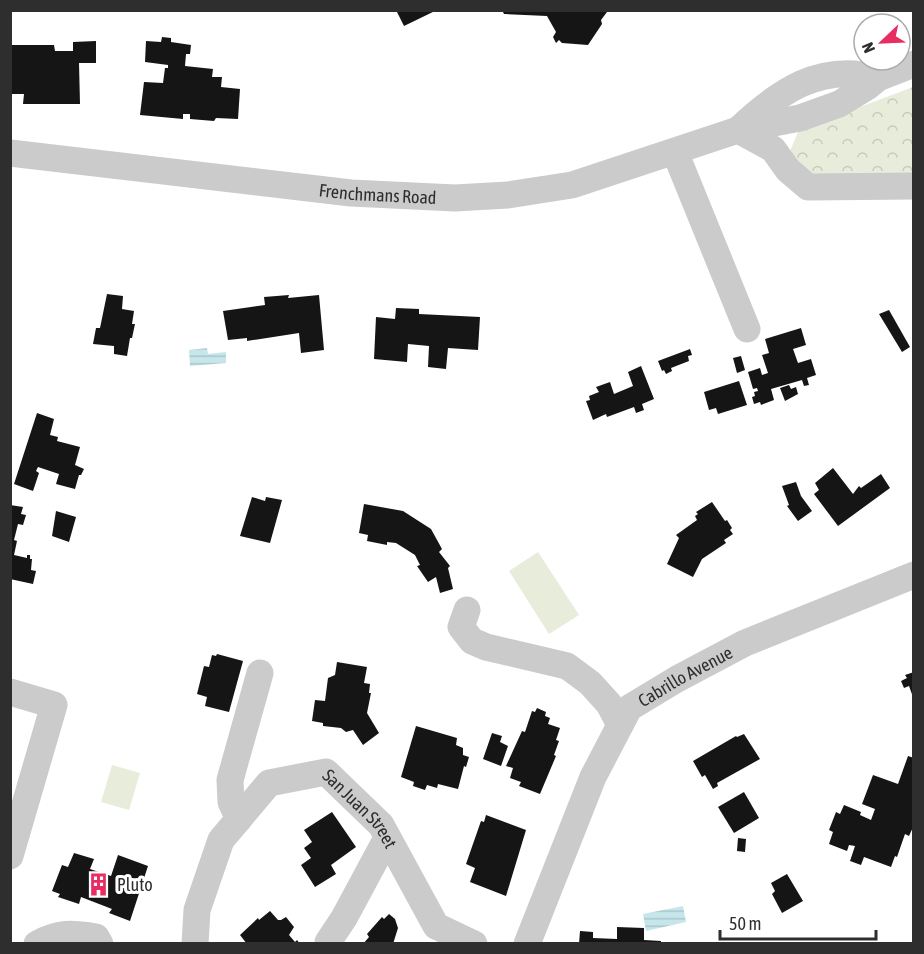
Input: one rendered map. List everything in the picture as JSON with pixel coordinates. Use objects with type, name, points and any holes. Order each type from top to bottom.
[{"type":"street","name":"Frenchmans Road","points":[[10,153],[351,193],[455,198],[508,195],[573,185],[738,130],[800,118],[839,104],[878,78],[914,64]]},
{"type":"street","points":[[738,130],[773,149],[788,170],[808,188],[914,186]]},
{"type":"street","points":[[675,152],[747,329]]},
{"type":"street","name":"Cabrillo Avenue","points":[[527,944],[593,777],[629,708],[677,679],[745,643],[914,575]]},
{"type":"street","points":[[467,610],[461,627],[472,641],[486,647],[567,666],[590,683],[603,697],[620,725]]},
{"type":"street","points":[[239,819],[231,802],[230,780],[260,673]]},
{"type":"street","points":[[10,692],[54,705],[10,856]]},
{"type":"street","name":"San Juan Street","points":[[195,944],[197,910],[221,840],[269,783],[326,772],[381,825],[436,926],[474,944]]},
{"type":"street","points":[[328,942],[344,918],[387,838]]},
{"type":"street","points":[[37,944],[56,935],[70,933],[96,937],[100,944]]},
{"type":"green space","points":[[913,87],[913,179],[801,173],[790,151],[799,130]]},
{"type":"green space","points":[[538,552],[579,615],[549,634],[509,571]]},
{"type":"green space","points":[[112,765],[140,773],[129,810],[101,802]]},
{"type":"water","points":[[207,348],[208,354],[226,352],[226,363],[190,366],[189,350]]},
{"type":"water","points":[[683,906],[686,922],[646,931],[643,914]]},
{"type":"building","points":[[396,10],[437,10],[404,26]]},
{"type":"building","points":[[502,10],[606,10],[607,12],[588,45],[562,43],[559,40],[556,43],[553,37],[556,32],[547,16],[504,14]]},
{"type":"building","points":[[162,37],[171,38],[171,42],[191,45],[190,54],[186,54],[185,66],[213,69],[212,77],[222,77],[221,87],[240,89],[238,119],[216,118],[214,121],[190,119],[190,114],[183,114],[183,119],[140,115],[144,82],[163,83],[165,68],[168,68],[168,65],[145,62],[146,41],[161,42]]},
{"type":"building","points":[[96,41],[96,63],[79,63],[80,104],[23,104],[24,94],[10,94],[10,45],[54,45],[55,51],[73,51],[73,42]]},
{"type":"building","points":[[107,294],[123,296],[122,309],[134,311],[132,324],[135,324],[127,356],[114,354],[114,346],[93,344],[96,328],[100,328]]},
{"type":"building","points":[[289,295],[288,298],[319,295],[324,350],[301,353],[299,333],[247,341],[247,338],[228,340],[223,311],[265,305],[264,297]]},
{"type":"building","points":[[396,308],[419,309],[419,314],[480,317],[478,350],[448,348],[446,369],[428,367],[429,346],[408,344],[407,362],[374,359],[376,317],[395,319]]},
{"type":"building","points":[[889,310],[910,347],[902,352],[879,314]]},
{"type":"building","points":[[801,328],[806,345],[793,349],[798,363],[811,359],[816,375],[807,378],[809,385],[804,386],[802,380],[771,389],[774,400],[761,405],[760,402],[754,404],[752,397],[755,396],[754,392],[758,391],[757,388],[753,389],[748,372],[760,368],[762,375],[768,373],[762,355],[769,353],[765,339]]},
{"type":"building","points":[[690,349],[692,355],[688,356],[689,361],[671,368],[672,371],[666,374],[664,370],[662,371],[658,361]]},
{"type":"building","points":[[741,356],[745,370],[737,373],[733,358]]},
{"type":"building","points":[[641,366],[654,399],[642,404],[644,410],[636,413],[634,407],[593,420],[586,401],[590,400],[589,396],[599,392],[596,387],[610,382],[614,394],[633,386],[628,372]]},
{"type":"building","points":[[739,381],[747,405],[718,414],[716,408],[709,410],[704,392]]},
{"type":"building","points":[[789,385],[791,389],[796,387],[798,394],[785,401],[780,388]]},
{"type":"building","points":[[37,413],[54,419],[50,435],[58,437],[57,441],[80,447],[75,465],[84,469],[79,475],[75,489],[56,484],[59,474],[38,467],[36,471],[39,473],[33,491],[14,484]]},
{"type":"building","points":[[833,468],[853,494],[859,486],[861,488],[881,474],[890,488],[838,526],[814,494],[819,490],[815,483]]},
{"type":"building","points":[[796,482],[801,496],[812,511],[798,521],[787,506],[789,505],[782,486]]},
{"type":"building","points":[[252,497],[265,501],[266,497],[282,500],[270,543],[240,536]]},
{"type":"building","points":[[712,502],[725,521],[727,520],[733,534],[724,540],[726,543],[702,559],[693,577],[667,564],[679,538],[676,535],[697,520],[696,512]]},
{"type":"building","points":[[364,504],[403,511],[431,529],[442,549],[439,552],[450,566],[448,568],[453,589],[440,593],[436,577],[428,582],[417,566],[420,565],[415,555],[396,543],[387,542],[387,545],[367,541],[368,535],[359,533]]},
{"type":"building","points":[[10,505],[23,507],[21,514],[26,515],[23,525],[18,524],[14,540],[17,541],[14,555],[27,558],[27,555],[30,555],[31,570],[36,571],[33,584],[10,579]]},
{"type":"building","points":[[56,511],[76,517],[69,542],[52,536]]},
{"type":"building","points":[[217,654],[243,661],[229,712],[205,706],[207,697],[197,694],[204,666],[209,667],[212,655]]},
{"type":"building","points":[[337,662],[367,667],[364,683],[370,684],[369,693],[371,693],[367,713],[379,733],[363,745],[353,730],[346,732],[341,728],[323,726],[323,723],[312,721],[315,700],[325,701],[328,678],[335,675]]},
{"type":"building","points":[[914,672],[913,697],[909,686],[904,688],[901,681],[907,678],[905,675]]},
{"type":"building","points":[[537,708],[546,712],[545,716],[550,718],[548,724],[560,728],[556,740],[559,741],[554,755],[556,756],[540,794],[519,786],[521,782],[510,778],[513,768],[506,766],[522,731],[525,732],[532,711],[535,712]]},
{"type":"building","points":[[416,726],[457,738],[456,745],[463,748],[463,755],[469,757],[466,767],[464,766],[458,789],[438,784],[437,788],[427,785],[425,790],[413,786],[414,782],[401,777]]},
{"type":"building","points":[[492,733],[502,736],[500,742],[508,746],[501,766],[483,759]]},
{"type":"building","points":[[744,734],[760,759],[717,783],[718,786],[713,789],[705,775],[702,777],[693,761],[736,736]]},
{"type":"building","points":[[908,756],[914,758],[914,825],[909,836],[905,834],[891,867],[864,857],[861,865],[850,861],[855,846],[849,845],[847,851],[829,844],[833,832],[829,830],[836,812],[840,814],[844,805],[861,812],[860,815],[871,820],[875,809],[862,804],[873,775],[898,784]]},
{"type":"building","points":[[744,792],[759,818],[734,833],[718,807]]},
{"type":"building","points":[[332,812],[356,847],[331,865],[336,874],[315,887],[301,865],[311,858],[304,848],[312,842],[304,830]]},
{"type":"building","points":[[486,815],[526,830],[506,896],[470,882],[475,868],[466,864],[481,821],[484,822]]},
{"type":"building","points":[[738,838],[746,839],[745,852],[737,851]]},
{"type":"building","name":"Pluto","points":[[74,853],[94,859],[90,869],[111,876],[118,855],[148,866],[130,921],[109,913],[112,909],[81,897],[79,904],[58,897],[60,894],[52,891],[62,865],[68,867]]},
{"type":"building","points":[[787,874],[803,901],[782,913],[772,894],[775,891],[771,883]]},
{"type":"building","points":[[270,911],[278,920],[286,917],[294,927],[289,935],[300,944],[247,944],[240,935],[258,918],[259,920]]},
{"type":"building","points":[[389,914],[395,919],[398,928],[393,944],[363,944],[369,937],[367,934],[382,917],[384,919]]},
{"type":"building","points":[[617,927],[644,928],[644,940],[661,941],[661,944],[579,944],[580,931],[593,932],[593,938],[617,939]]},
{"type":"place","name":"Pluto","points":[[99,884]]}]
